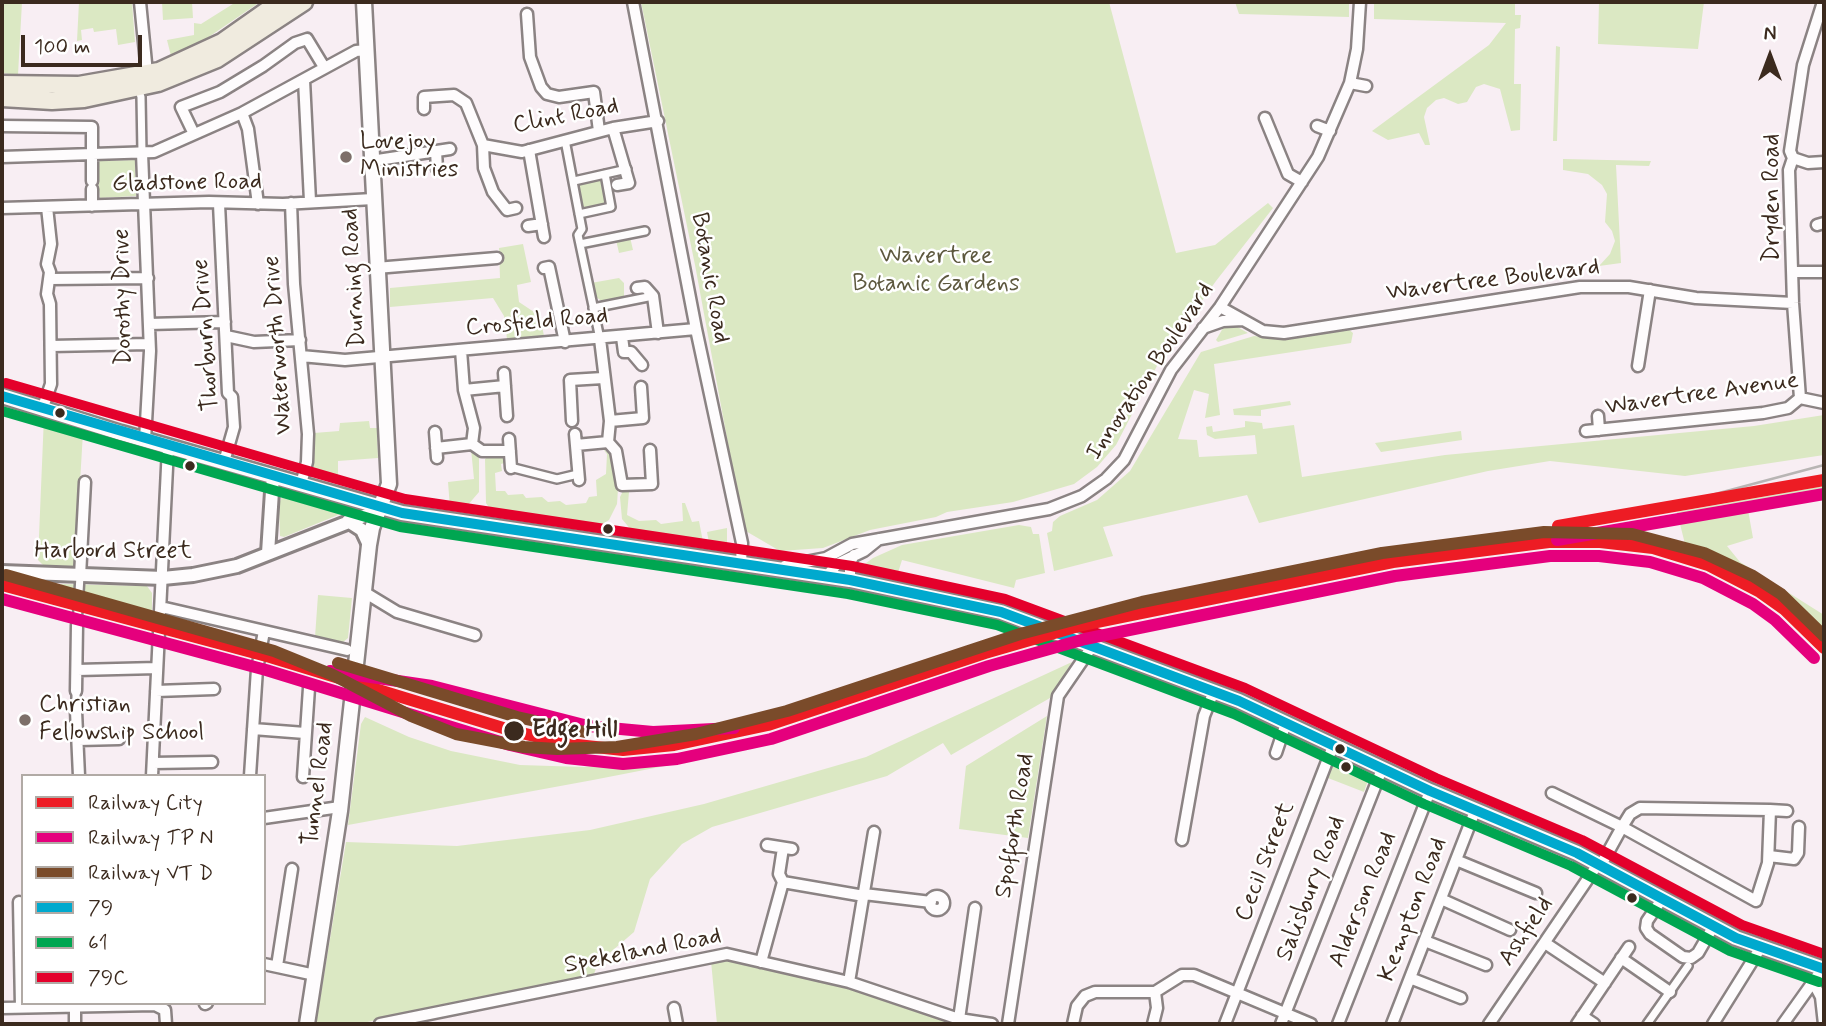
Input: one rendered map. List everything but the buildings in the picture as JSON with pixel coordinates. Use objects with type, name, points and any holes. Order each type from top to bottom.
[{"type":"highway","points":[[2,83],[79,85],[147,73],[179,64],[212,47],[279,2]]},
{"type":"highway","points":[[2,98],[52,101],[84,99],[138,88],[178,76],[216,59],[304,2]]},
{"type":"main road","points":[[264,13],[289,2]]},
{"type":"main road","name":"Durning Road","points":[[364,2],[389,484],[382,509]]},
{"type":"main road","points":[[2,396],[382,509],[827,576],[1001,612],[1214,691],[1430,791],[1599,864],[1713,927],[1760,947],[1824,968]]},
{"type":"main road","name":"Tunnel Road","points":[[307,1024],[340,809],[369,545],[372,528],[382,509]]},
{"type":"street","points":[[139,2],[147,73]]},
{"type":"street","name":"Botanic Road","points":[[633,2],[696,329],[742,543],[741,563]]},
{"type":"street","name":"Innovation Boulevard","points":[[766,566],[827,558],[852,544],[1049,509],[1082,496],[1106,479],[1124,460],[1171,370],[1220,307],[1302,182],[1330,131],[1350,83],[1357,50],[1360,2]]},
{"type":"street","name":"Dryden Road","points":[[1800,398],[1793,303],[1789,170],[1793,158],[1790,151],[1801,72],[1823,2]]},
{"type":"street","points":[[514,24],[527,18],[530,57],[541,87],[547,94],[559,97],[594,92],[599,131]]},
{"type":"street","points":[[194,134],[181,107],[220,92],[295,43],[307,39],[324,67]]},
{"type":"street","points":[[2,157],[142,153],[242,113],[324,67],[356,51],[367,50]]},
{"type":"street","points":[[304,80],[310,201]]},
{"type":"street","points":[[1350,83],[1366,86]]},
{"type":"street","points":[[138,88],[142,97],[142,153]]},
{"type":"street","points":[[424,109],[424,97],[459,97],[470,107],[483,145],[484,168],[494,192],[507,210],[516,208]]},
{"type":"street","points":[[242,113],[248,129],[258,204]]},
{"type":"street","points":[[1265,118],[1288,174],[1302,182]]},
{"type":"street","name":"Clint Road","points":[[483,145],[516,152],[599,131],[658,121]]},
{"type":"street","points":[[2,126],[92,127],[92,206]]},
{"type":"street","points":[[1317,127],[1330,131]]},
{"type":"street","points":[[613,128],[629,183],[617,185]]},
{"type":"street","points":[[565,140],[582,229],[579,239],[600,339],[610,421],[608,442],[616,451],[622,485],[652,484]]},
{"type":"street","points":[[371,161],[450,149]]},
{"type":"street","points":[[529,150],[544,236]]},
{"type":"street","points":[[436,151],[436,169]]},
{"type":"street","name":"Dorothy Drive","points":[[142,153],[144,263],[148,278],[149,324],[145,440]]},
{"type":"street","points":[[1793,158],[1808,163],[1824,162]]},
{"type":"street","points":[[574,181],[627,169]]},
{"type":"street","points":[[579,214],[611,207],[605,174]]},
{"type":"street","name":"Gladstone Road","points":[[2,208],[258,204],[373,199]]},
{"type":"street","name":"Waterworth Drive","points":[[291,203],[309,434],[307,462],[301,484]]},
{"type":"street","name":"Thorburn Drive","points":[[219,204],[228,393],[232,397],[234,427],[224,462]]},
{"type":"street","points":[[43,407],[51,384],[51,346],[48,333],[50,279],[47,264],[51,244],[47,207]]},
{"type":"street","points":[[528,226],[542,224]]},
{"type":"street","points":[[579,239],[645,231]]},
{"type":"street","points":[[376,268],[497,258]]},
{"type":"street","points":[[544,268],[549,267],[565,342]]},
{"type":"street","points":[[1794,272],[1824,272]]},
{"type":"street","points":[[50,279],[148,278]]},
{"type":"street","name":"Wavertree Boulevard","points":[[1220,307],[1263,331],[1284,333],[1555,290],[1607,286],[1696,298],[1793,303]]},
{"type":"street","points":[[637,288],[645,287],[653,296],[658,333]]},
{"type":"street","points":[[1638,366],[1650,290]]},
{"type":"street","points":[[593,308],[653,296]]},
{"type":"street","points":[[1203,328],[1223,321],[1243,320]]},
{"type":"street","points":[[149,324],[225,322]]},
{"type":"street","name":"Crosfield Road","points":[[301,356],[345,360],[696,329]]},
{"type":"street","points":[[226,336],[254,342],[300,340]]},
{"type":"street","points":[[622,337],[624,352],[631,352],[642,365]]},
{"type":"street","points":[[51,346],[149,344]]},
{"type":"street","points":[[461,351],[464,390],[474,428],[472,444]]},
{"type":"street","points":[[569,367],[572,421]]},
{"type":"street","points":[[504,373],[508,416]]},
{"type":"street","points":[[570,380],[603,378]]},
{"type":"street","points":[[464,390],[505,386]]},
{"type":"street","points":[[641,387],[644,430]]},
{"type":"street","name":"Wavertree Avenue","points":[[1586,431],[1763,413],[1788,408],[1800,398],[1824,403]]},
{"type":"street","points":[[1598,416],[1599,430]]},
{"type":"street","points":[[610,421],[643,418]]},
{"type":"street","points":[[435,432],[436,453],[472,444]]},
{"type":"street","points":[[509,439],[511,468],[558,479],[579,477],[575,434]]},
{"type":"street","points":[[576,445],[608,442]]},
{"type":"street","points":[[472,444],[480,451],[510,451]]},
{"type":"street","points":[[152,774],[168,447]]},
{"type":"street","points":[[650,450],[653,497]]},
{"type":"street","points":[[268,553],[273,476]]},
{"type":"street","points":[[79,774],[76,691],[86,482]]},
{"type":"street","name":"Harbord Street","points":[[2,572],[163,578],[237,566],[382,509]]},
{"type":"street","points":[[348,521],[362,530],[369,545]]},
{"type":"street","name":"Innovation Boulevard","points":[[827,576],[837,564],[879,539]]},
{"type":"street","points":[[850,580],[850,563],[854,555]]},
{"type":"street","points":[[827,558],[824,568],[827,576]]},
{"type":"street","points":[[363,592],[397,612],[475,635]]},
{"type":"street","points":[[160,611],[263,635],[347,650]]},
{"type":"street","points":[[250,774],[257,666],[263,635]]},
{"type":"street","name":"Spofforth Road","points":[[1008,1024],[1058,696],[1093,645]]},
{"type":"street","points":[[77,670],[158,668]]},
{"type":"street","points":[[156,691],[214,688]]},
{"type":"street","points":[[303,777],[309,688]]},
{"type":"street","points":[[1182,840],[1203,716],[1214,691]]},
{"type":"street","points":[[1276,753],[1286,723]]},
{"type":"street","points":[[253,729],[305,733]]},
{"type":"street","points":[[78,740],[119,738]]},
{"type":"street","name":"Cecil Street","points":[[1225,1024],[1333,746]]},
{"type":"street","points":[[153,763],[208,765]]},
{"type":"street","name":"Salisbury Road","points":[[1281,1024],[1382,769]]},
{"type":"street","name":"Alderson Road","points":[[1338,1024],[1430,791]]},
{"type":"street","points":[[1554,807],[1555,794],[1622,827],[1753,906],[1769,856],[1770,810]]},
{"type":"street","points":[[1622,827],[1630,814],[1647,807],[1787,811]]},
{"type":"street","points":[[266,818],[340,809]]},
{"type":"street","name":"Kempton Road","points":[[1392,1024],[1475,811]]},
{"type":"street","name":"Ashfield","points":[[1489,1024],[1622,827]]},
{"type":"street","points":[[1769,856],[1790,860],[1796,857],[1799,827]]},
{"type":"street","points":[[849,982],[874,832]]},
{"type":"street","points":[[761,962],[783,882],[779,874],[788,848],[768,845]]},
{"type":"street","points":[[1456,860],[1536,893]]},
{"type":"street","points":[[277,966],[292,869]]},
{"type":"street","points":[[279,878],[290,880]]},
{"type":"street","points":[[783,882],[931,902]]},
{"type":"street","points":[[1441,899],[1510,930]]},
{"type":"street","points":[[1662,899],[1647,921],[1646,928],[1650,934],[1683,957],[1691,958],[1698,953],[1713,927]]},
{"type":"street","points":[[16,905],[21,1007]]},
{"type":"street","points":[[959,1019],[975,908]]},
{"type":"street","points":[[1425,941],[1486,965]]},
{"type":"street","points":[[1545,943],[1605,983]]},
{"type":"street","points":[[1594,1024],[1579,1020],[1629,947]]},
{"type":"street","points":[[1713,1024],[1760,947]]},
{"type":"street","name":"Spekeland Road","points":[[380,1024],[718,955],[849,982],[959,1019],[992,1024]]},
{"type":"street","points":[[1621,958],[1670,992]]},
{"type":"street","points":[[266,964],[316,975]]},
{"type":"street","points":[[1647,1024],[1688,966]]},
{"type":"street","points":[[1783,1024],[1824,968]]},
{"type":"street","points":[[1073,1024],[1077,1006],[1085,996],[1095,992],[1155,992],[1182,975],[1194,975],[1311,1024]]},
{"type":"street","points":[[1410,978],[1461,998]]},
{"type":"street","points":[[1814,982],[1821,997],[1824,1024]]},
{"type":"street","points":[[1153,1024],[1157,1008],[1155,992]]},
{"type":"street","points":[[2,1008],[87,1005]]},
{"type":"street","points":[[157,1005],[165,1010],[166,1024]]},
{"type":"street","points":[[75,1007],[75,1024]]},
{"type":"street","points":[[674,1008],[677,1024]]},
{"type":"green space","points":[[2,2],[22,2],[18,75],[2,73]]},
{"type":"green space","points":[[79,2],[132,2],[135,42],[118,45],[116,29],[94,32],[93,28],[81,30],[82,40],[77,41]]},
{"type":"green space","points":[[162,2],[192,2],[193,18],[163,20]]},
{"type":"green space","points":[[236,2],[260,2],[194,47],[171,56],[167,40],[194,35],[194,23],[201,24]]},
{"type":"green space","name":"Wavertree Botanic Gardens","points":[[641,2],[1109,2],[1176,253],[1215,245],[1268,203],[1273,208],[1216,281],[1160,360],[1116,445],[1097,467],[1074,484],[1013,502],[947,512],[936,517],[870,530],[823,548],[780,551],[744,530],[695,265]]},
{"type":"green space","points":[[1235,2],[1349,2],[1349,17],[1239,14]]},
{"type":"green space","points":[[1374,2],[1515,2],[1515,15],[1521,15],[1520,28],[1515,29],[1514,84],[1521,84],[1520,130],[1511,131],[1500,89],[1484,84],[1476,87],[1467,102],[1458,104],[1444,98],[1436,100],[1427,108],[1424,117],[1430,145],[1425,145],[1419,133],[1388,140],[1372,131],[1489,45],[1506,23],[1374,19]]},
{"type":"green space","points":[[1599,2],[1704,2],[1698,49],[1598,44]]},
{"type":"green space","points":[[1556,46],[1560,47],[1557,141],[1553,141]]},
{"type":"green space","points":[[1563,159],[1651,161],[1649,166],[1616,165],[1621,263],[1599,266],[1610,254],[1615,241],[1605,222],[1607,194],[1602,185],[1588,174],[1563,170]]},
{"type":"green space","points":[[135,160],[136,196],[100,198],[96,165],[100,161]]},
{"type":"green space","points":[[604,177],[609,203],[606,206],[581,208],[577,182]]},
{"type":"green space","points":[[630,237],[633,250],[619,253],[616,240]]},
{"type":"green space","points":[[523,244],[531,282],[517,285],[519,302],[540,316],[544,336],[507,339],[504,316],[493,298],[390,307],[390,288],[500,278],[499,248]]},
{"type":"green space","points":[[619,278],[624,283],[624,298],[606,304],[593,295],[591,283]]},
{"type":"green space","points":[[1226,323],[1248,333],[1218,342],[1216,340]]},
{"type":"green space","points":[[1346,327],[1353,333],[1351,343],[1214,364],[1220,415],[1205,418],[1209,394],[1194,390],[1178,439],[1197,440],[1199,457],[1257,454],[1255,435],[1215,439],[1207,435],[1206,427],[1212,426],[1213,432],[1245,427],[1245,421],[1262,423],[1263,429],[1294,425],[1302,477],[1445,455],[1754,426],[1824,415],[1824,455],[1685,476],[1550,461],[1488,471],[1259,523],[1247,495],[1103,527],[1113,556],[1054,571],[1047,533],[1052,531],[1053,522],[1060,516],[1097,500],[1130,471],[1201,352],[1254,336],[1271,338]]},
{"type":"green space","points":[[1290,401],[1291,405],[1261,410],[1261,416],[1234,415],[1233,409]]},
{"type":"green space","points":[[44,416],[83,432],[75,567],[44,566],[38,560]]},
{"type":"green space","points":[[369,421],[370,428],[377,428],[378,458],[338,461],[338,480],[327,480],[313,475],[314,433],[339,431],[340,423]]},
{"type":"green space","points":[[1461,431],[1462,440],[1381,452],[1375,443]]},
{"type":"green space","points":[[471,449],[479,457],[479,492],[460,510],[450,508],[448,482],[474,479]]},
{"type":"green space","points":[[603,449],[611,455],[618,489],[617,504],[609,520],[596,528],[494,515],[486,503],[485,459],[489,456],[504,456],[508,462],[501,464],[502,471],[495,473],[496,491],[505,491],[508,495],[523,494],[526,498],[542,497],[548,502],[560,501],[566,505],[586,503],[589,497],[597,496],[596,480],[606,474],[607,454]]},
{"type":"green space","points":[[1824,486],[1824,496],[1748,510],[1753,538],[1727,546],[1740,562],[1824,615],[1824,637],[1779,597],[1733,569],[1686,548],[1677,512]]},
{"type":"green space","points":[[291,489],[343,505],[343,513],[284,537],[280,536],[279,504],[283,494]]},
{"type":"green space","points":[[623,491],[629,492],[627,515],[639,521],[656,520],[661,524],[683,521],[682,503],[685,503],[692,522],[699,521],[704,547],[637,537],[622,519],[620,497]]},
{"type":"green space","points":[[1019,525],[1031,527],[1033,534],[1039,534],[1045,573],[1016,580],[1014,588],[902,560],[896,579],[866,574],[862,570],[862,566],[873,558],[902,545]]},
{"type":"green space","points":[[727,528],[727,549],[710,548],[707,532]]},
{"type":"green space","points":[[61,584],[147,586],[152,593],[152,613],[61,589]]},
{"type":"green space","points":[[318,595],[352,598],[348,638],[342,643],[315,637]]},
{"type":"green space","points":[[1072,662],[1050,698],[951,755],[943,743],[887,776],[712,827],[682,844],[650,879],[634,932],[598,963],[594,974],[358,1024],[316,1024],[346,842],[457,846],[590,830],[704,804],[866,757]]},
{"type":"green space","points":[[1047,716],[1028,838],[959,829],[966,766]]},
{"type":"green space","points":[[365,717],[409,737],[451,751],[520,765],[584,767],[680,757],[675,764],[348,825],[361,724]]},
{"type":"green space","points":[[1336,759],[1370,774],[1364,792],[1328,778]]},
{"type":"green space","points":[[728,958],[853,989],[954,1024],[717,1024],[711,961]]},
{"type":"railway","points":[[1704,497],[1824,465]]},
{"type":"rail line","name":"City","points":[[1558,526],[1824,480]]},
{"type":"rail line","name":"City","points":[[2,585],[270,657],[513,731],[568,744],[623,750],[674,745],[768,725],[985,653],[1082,625],[1393,562],[1549,542],[1600,542],[1653,548],[1708,565],[1760,592],[1784,609],[1824,648]]},
{"type":"transit line","name":"79C","points":[[6,383],[405,499],[852,566],[1005,599],[1245,688],[1436,778],[1582,840],[1742,925],[1824,954]]},
{"type":"transit line","name":"79","points":[[2,396],[402,513],[850,580],[1001,612],[1239,701],[1430,791],[1577,853],[1736,938],[1824,969]]},
{"type":"transit line","name":"61","points":[[2,411],[400,527],[848,594],[997,625],[1234,714],[1424,804],[1571,866],[1730,951],[1819,982]]},
{"type":"transit line","points":[[1557,540],[1824,494]]},
{"type":"transit line","points":[[6,575],[274,651],[333,675],[411,716],[456,734],[524,747],[557,749],[617,747],[696,734],[787,711],[1020,634],[1142,602],[1382,553],[1544,532],[1632,534],[1704,553],[1753,576],[1781,594],[1824,636]]},
{"type":"transit line","points":[[2,599],[266,670],[510,745],[566,758],[623,764],[677,759],[771,739],[989,666],[1085,639],[1395,576],[1550,556],[1599,556],[1650,562],[1703,578],[1753,604],[1775,620],[1814,658]]},
{"type":"transit line","points":[[338,663],[517,717],[585,732]]},
{"type":"transit line","points":[[330,671],[432,686],[588,726],[653,732],[734,728]]},
{"type":"place","name":"Lovejoy Ministries","points":[[346,157]]},
{"type":"place","name":"Christian Fellowship School","points":[[25,720]]},
{"type":"place","name":"Edge Hill","points":[[514,731]]}]
